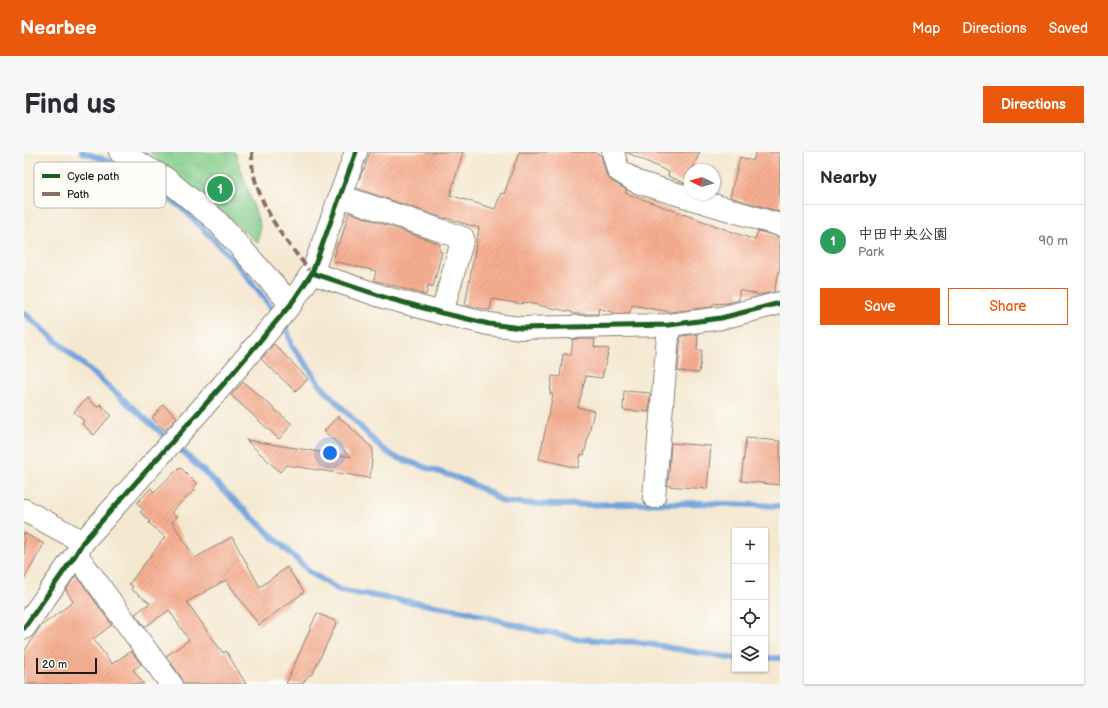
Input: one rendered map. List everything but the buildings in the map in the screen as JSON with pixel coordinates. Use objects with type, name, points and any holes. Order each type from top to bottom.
[{"type":"street","points":[[120,152],[137,162]]},
{"type":"street","points":[[24,628],[79,548],[290,306],[312,273],[356,152]]},
{"type":"street","points":[[613,152],[618,170],[637,182],[780,225]]},
{"type":"street","points":[[166,179],[216,220],[290,306]]},
{"type":"street","points":[[340,196],[463,238],[442,313]]},
{"type":"street","points":[[312,273],[387,298],[442,313],[489,324],[521,328],[669,325],[721,318],[780,303]]},
{"type":"street","points":[[654,497],[669,325]]},
{"type":"street","points":[[24,510],[79,548],[172,684]]},
{"type":"green space","points":[[149,152],[235,152],[260,225],[258,243],[166,166],[166,162],[161,162]]},
{"type":"waterway","points":[[82,152],[111,162]]},
{"type":"waterway","points":[[166,197],[183,208],[235,262],[286,326],[292,346],[319,384],[381,448],[395,457],[466,481],[490,493],[503,502],[556,505],[701,503],[780,506]]},
{"type":"waterway","points":[[24,313],[180,449],[310,572],[339,590],[465,611],[538,631],[554,633],[575,639],[637,642],[732,658]]},
{"type":"waterway","points":[[768,658],[780,658]]},
{"type":"marked path","points":[[252,152],[253,173],[264,204],[277,228],[312,273]]},
{"type":"cycle path","points":[[24,628],[83,542],[227,380],[291,304],[312,273],[356,152]]},
{"type":"cycle path","points":[[312,273],[387,298],[442,313],[489,324],[521,328],[669,325],[721,318],[780,303]]},
{"type":"place","name":"中田中央公園","points":[[220,189]]}]
